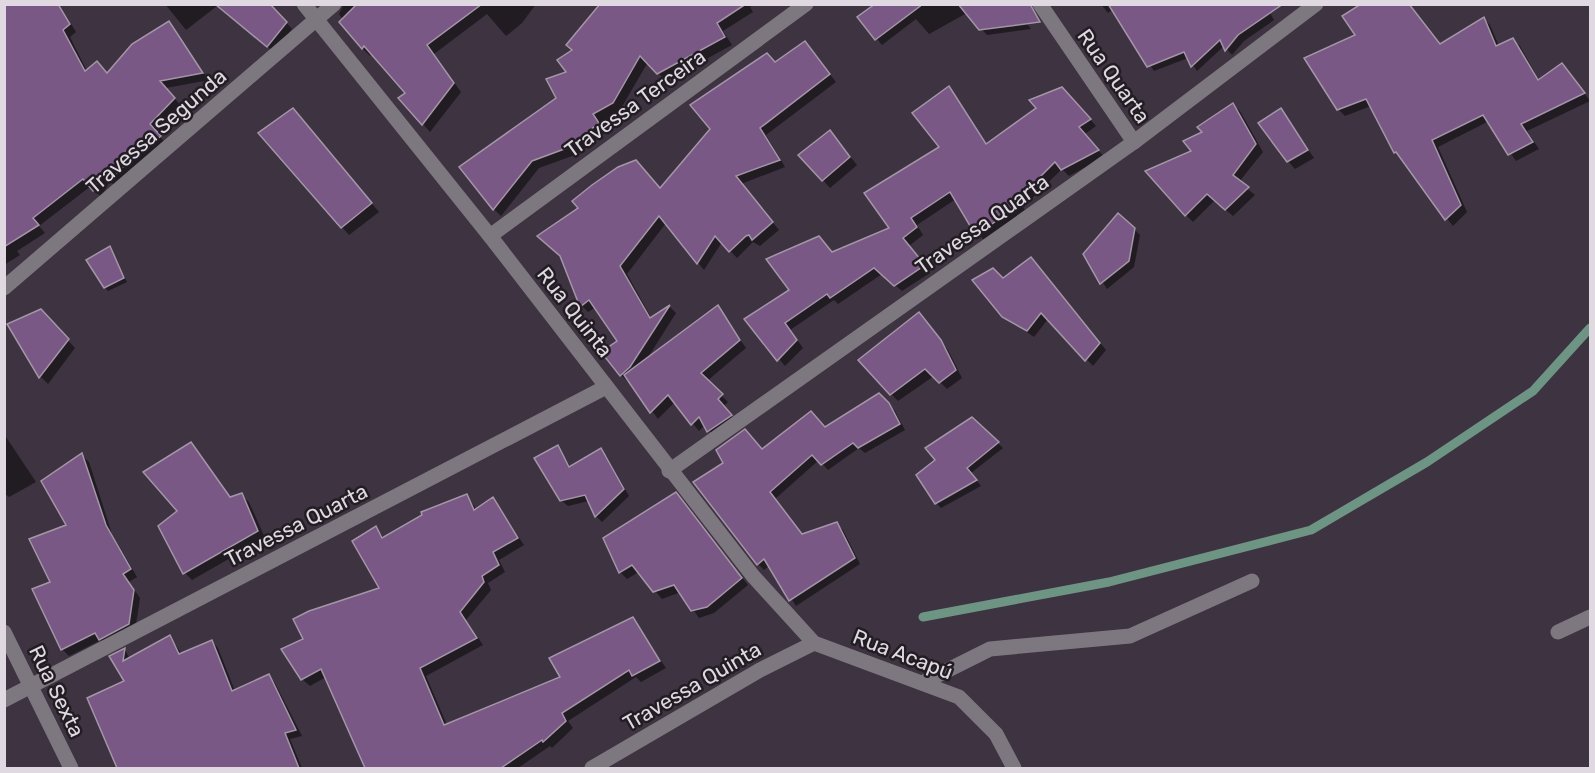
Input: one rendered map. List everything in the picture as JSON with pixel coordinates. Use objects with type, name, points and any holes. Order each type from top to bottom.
[{"type":"street","name":"Rua Quinta","points":[[304,4],[490,236],[669,471],[753,576],[814,643]]},
{"type":"street","name":"Travessa Segunda","points":[[4,288],[334,4]]},
{"type":"street","name":"Travessa Terceira","points":[[490,236],[806,4]]},
{"type":"street","name":"Rua Quarta","points":[[1040,4],[1134,142]]},
{"type":"street","name":"Travessa Quarta","points":[[669,471],[1134,142],[1316,4]]},
{"type":"street","name":"Travessa Quarta","points":[[4,700],[606,387]]},
{"type":"street","points":[[922,683],[990,649],[1130,636],[1252,581]]},
{"type":"street","points":[[1558,632],[1590,617]]},
{"type":"street","name":"Rua Sexta","points":[[4,632],[71,768]]},
{"type":"street","name":"Rua Acapú","points":[[814,643],[959,697],[996,734],[1014,768]]},
{"type":"street","name":"Travessa Quinta","points":[[592,768],[760,670],[814,643]]},
{"type":"building","points":[[4,4],[58,4],[70,24],[63,30],[85,71],[97,61],[107,73],[132,44],[169,21],[203,73],[160,81],[175,98],[150,124],[161,136],[136,157],[135,155],[109,181],[103,173],[93,191],[83,179],[33,218],[39,225],[4,247]]},
{"type":"building","points":[[215,4],[270,4],[287,22],[267,47]]},
{"type":"building","points":[[357,4],[482,4],[427,45],[454,83],[422,125],[398,98],[405,93],[364,46],[362,49],[339,22]]},
{"type":"building","points":[[600,4],[746,4],[717,23],[725,37],[657,74],[640,56],[613,103],[593,114],[599,123],[567,148],[532,161],[493,210],[459,167],[556,98],[546,79],[566,72],[557,60],[572,50],[566,45]]},
{"type":"building","points":[[875,4],[923,4],[875,40],[857,17]]},
{"type":"building","points":[[958,4],[1030,4],[1040,22],[979,30]]},
{"type":"building","points":[[1108,4],[1283,4],[1238,35],[1225,51],[1220,40],[1191,67],[1184,52],[1147,67]]},
{"type":"building","points":[[1361,4],[1409,4],[1440,44],[1484,17],[1496,46],[1513,38],[1538,80],[1562,63],[1585,93],[1521,124],[1533,142],[1508,155],[1483,115],[1432,140],[1461,205],[1445,220],[1396,152],[1394,153],[1366,99],[1337,110],[1304,58],[1355,35],[1342,16]]},
{"type":"building","points":[[805,41],[830,74],[760,128],[780,160],[736,176],[773,222],[752,240],[749,235],[746,236],[729,252],[715,236],[697,264],[659,216],[620,266],[650,318],[670,305],[630,367],[620,376],[601,352],[617,341],[589,300],[580,307],[560,256],[537,236],[578,208],[572,201],[618,167],[636,160],[660,188],[710,129],[690,105],[767,53],[775,62]]},
{"type":"building","points":[[949,86],[986,144],[1036,108],[1029,100],[1062,87],[1091,119],[1079,127],[1099,150],[1061,170],[1055,162],[1017,200],[1020,203],[976,236],[950,192],[911,218],[917,227],[903,238],[925,265],[894,286],[874,268],[830,298],[827,294],[785,323],[797,340],[777,361],[744,319],[789,290],[766,259],[819,236],[832,252],[889,228],[864,193],[939,147],[912,113]]},
{"type":"building","points":[[1233,103],[1256,144],[1233,175],[1249,187],[1225,210],[1207,194],[1185,216],[1145,171],[1191,151],[1183,141],[1202,132],[1197,127]]},
{"type":"building","points":[[293,108],[372,203],[341,228],[258,133]]},
{"type":"building","points":[[1281,108],[1308,150],[1287,162],[1258,123]]},
{"type":"building","points":[[830,130],[850,157],[822,181],[798,155]]},
{"type":"building","points":[[1118,213],[1135,228],[1129,261],[1100,284],[1083,254]]},
{"type":"building","points":[[110,246],[124,278],[104,288],[86,260]]},
{"type":"building","points":[[1031,257],[1100,343],[1085,361],[1041,313],[1027,331],[1002,317],[972,280],[993,268],[1003,278]]},
{"type":"building","points":[[718,305],[740,340],[701,373],[723,394],[718,399],[732,415],[707,432],[699,417],[691,425],[668,395],[650,413],[624,375]]},
{"type":"building","points":[[41,309],[69,339],[39,378],[7,324]]},
{"type":"building","points":[[919,312],[941,340],[956,370],[939,383],[925,369],[890,395],[858,360]]},
{"type":"building","points":[[879,393],[889,403],[900,424],[858,448],[853,443],[821,465],[812,455],[770,492],[802,534],[837,522],[855,558],[789,601],[764,559],[757,565],[693,482],[723,463],[716,450],[745,429],[762,449],[811,411],[825,427]]},
{"type":"building","points":[[972,417],[999,442],[967,468],[977,480],[935,504],[916,475],[935,460],[925,448]]},
{"type":"building","points":[[191,442],[230,497],[242,493],[258,531],[183,574],[158,526],[177,511],[143,472]]},
{"type":"building","points":[[558,445],[569,467],[601,448],[624,489],[595,517],[585,495],[560,501],[534,458]]},
{"type":"building","points":[[82,453],[106,525],[131,569],[123,574],[134,590],[129,624],[99,640],[95,633],[61,650],[32,589],[50,582],[29,539],[66,525],[41,481]]},
{"type":"building","points":[[676,492],[742,578],[707,607],[691,611],[674,585],[653,592],[632,565],[619,573],[603,538]]},
{"type":"building","points":[[467,494],[474,510],[493,497],[518,538],[493,552],[499,565],[482,576],[484,582],[460,612],[477,638],[420,668],[444,725],[560,677],[549,658],[633,617],[660,661],[632,676],[629,670],[562,713],[566,721],[543,742],[542,740],[501,768],[365,768],[321,669],[301,680],[281,649],[303,639],[293,619],[309,611],[379,588],[352,541],[376,526],[382,538],[422,515],[421,512]]},
{"type":"building","points":[[170,635],[179,654],[212,640],[232,691],[269,674],[296,730],[285,733],[299,768],[117,768],[87,698],[124,681],[109,656],[125,648],[123,661]]},
{"type":"waterway","points":[[923,617],[1109,582],[1311,530],[1427,462],[1533,391],[1590,328]]}]
